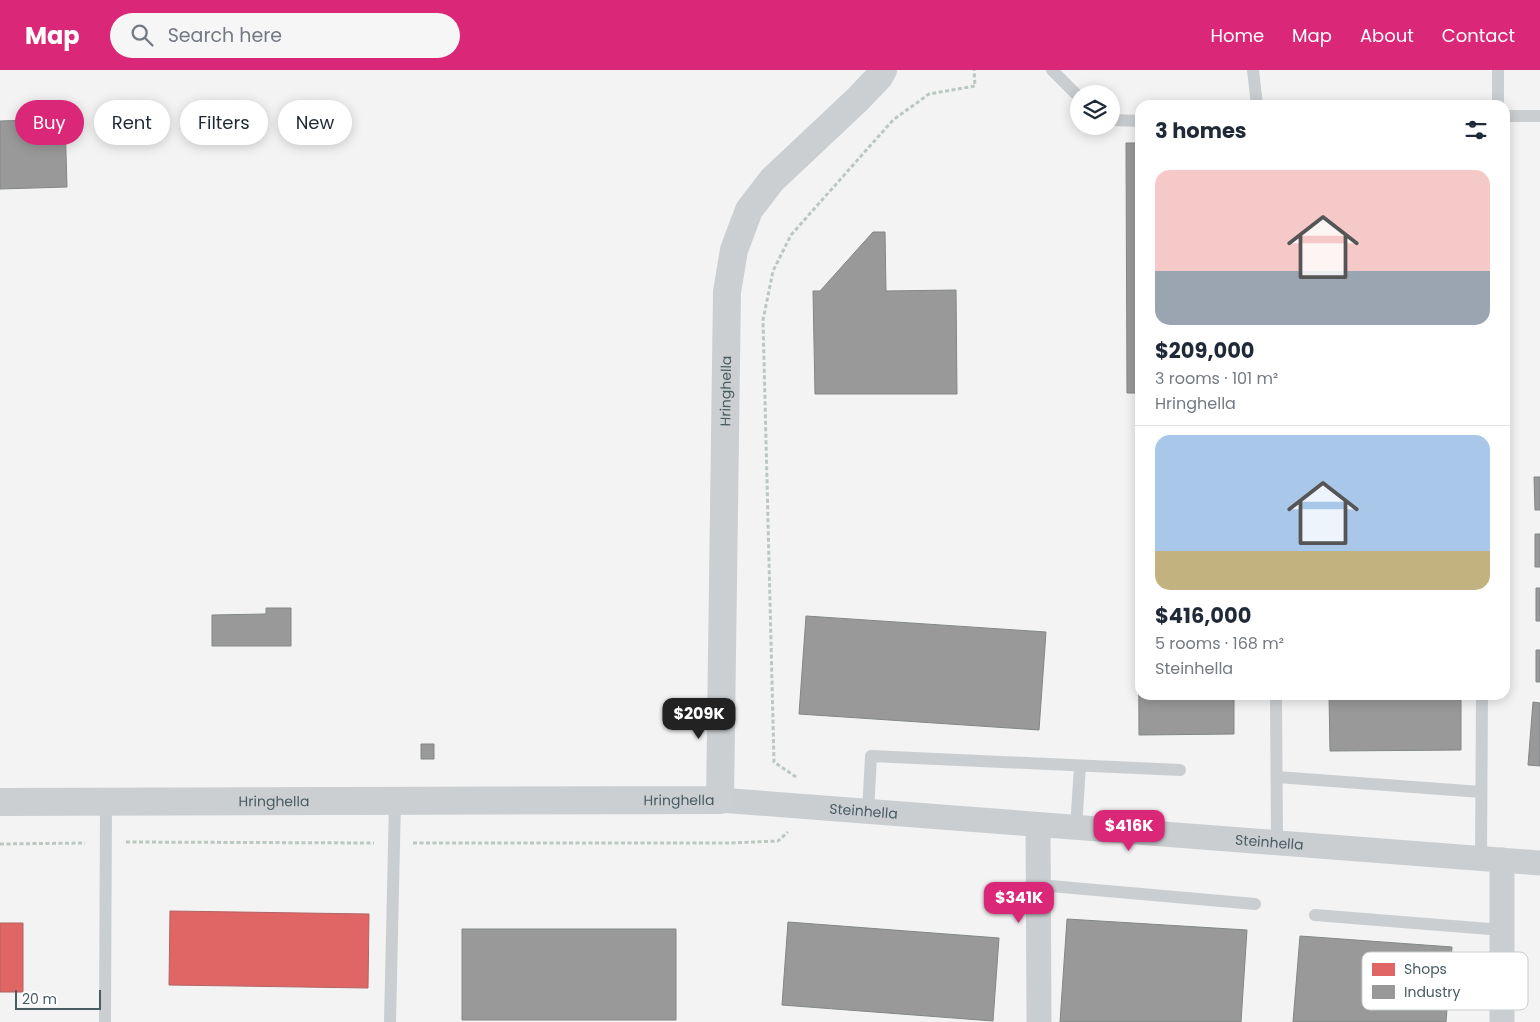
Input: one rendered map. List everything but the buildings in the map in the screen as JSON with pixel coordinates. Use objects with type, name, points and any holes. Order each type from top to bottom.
[{"type":"street","name":"Hringhella","points":[[0,802],[720,800],[726,311],[734,250],[750,210],[772,180],[857,100],[879,77],[883,70]]},
{"type":"street","name":"Steinhella","points":[[720,800],[1540,863]]},
{"type":"street","points":[[1038,825],[1039,1022]]},
{"type":"street","points":[[1491,860],[1502,930],[1502,952]]},
{"type":"lane","points":[[1052,70],[1070,88]]},
{"type":"lane","points":[[1253,70],[1256,100]]},
{"type":"lane","points":[[1498,70],[1498,100]]},
{"type":"lane","points":[[1510,116],[1540,116]]},
{"type":"lane","points":[[1120,120],[1135,121]]},
{"type":"lane","points":[[1276,700],[1277,843]]},
{"type":"lane","points":[[1482,700],[1481,792],[1491,860]]},
{"type":"lane","points":[[868,812],[871,756],[1180,770]]},
{"type":"lane","points":[[1076,828],[1080,766]]},
{"type":"lane","points":[[1277,777],[1481,792]]},
{"type":"lane","points":[[390,1022],[395,801]]},
{"type":"lane","points":[[105,1022],[106,802]]},
{"type":"lane","points":[[1039,885],[1255,904]]},
{"type":"lane","points":[[1315,915],[1502,930]]},
{"type":"path","points":[[0,844],[106,842],[730,843],[778,841],[794,827],[800,807],[801,781],[774,762],[763,320],[773,271],[791,236],[893,120],[929,94],[975,86],[974,70]]}]
